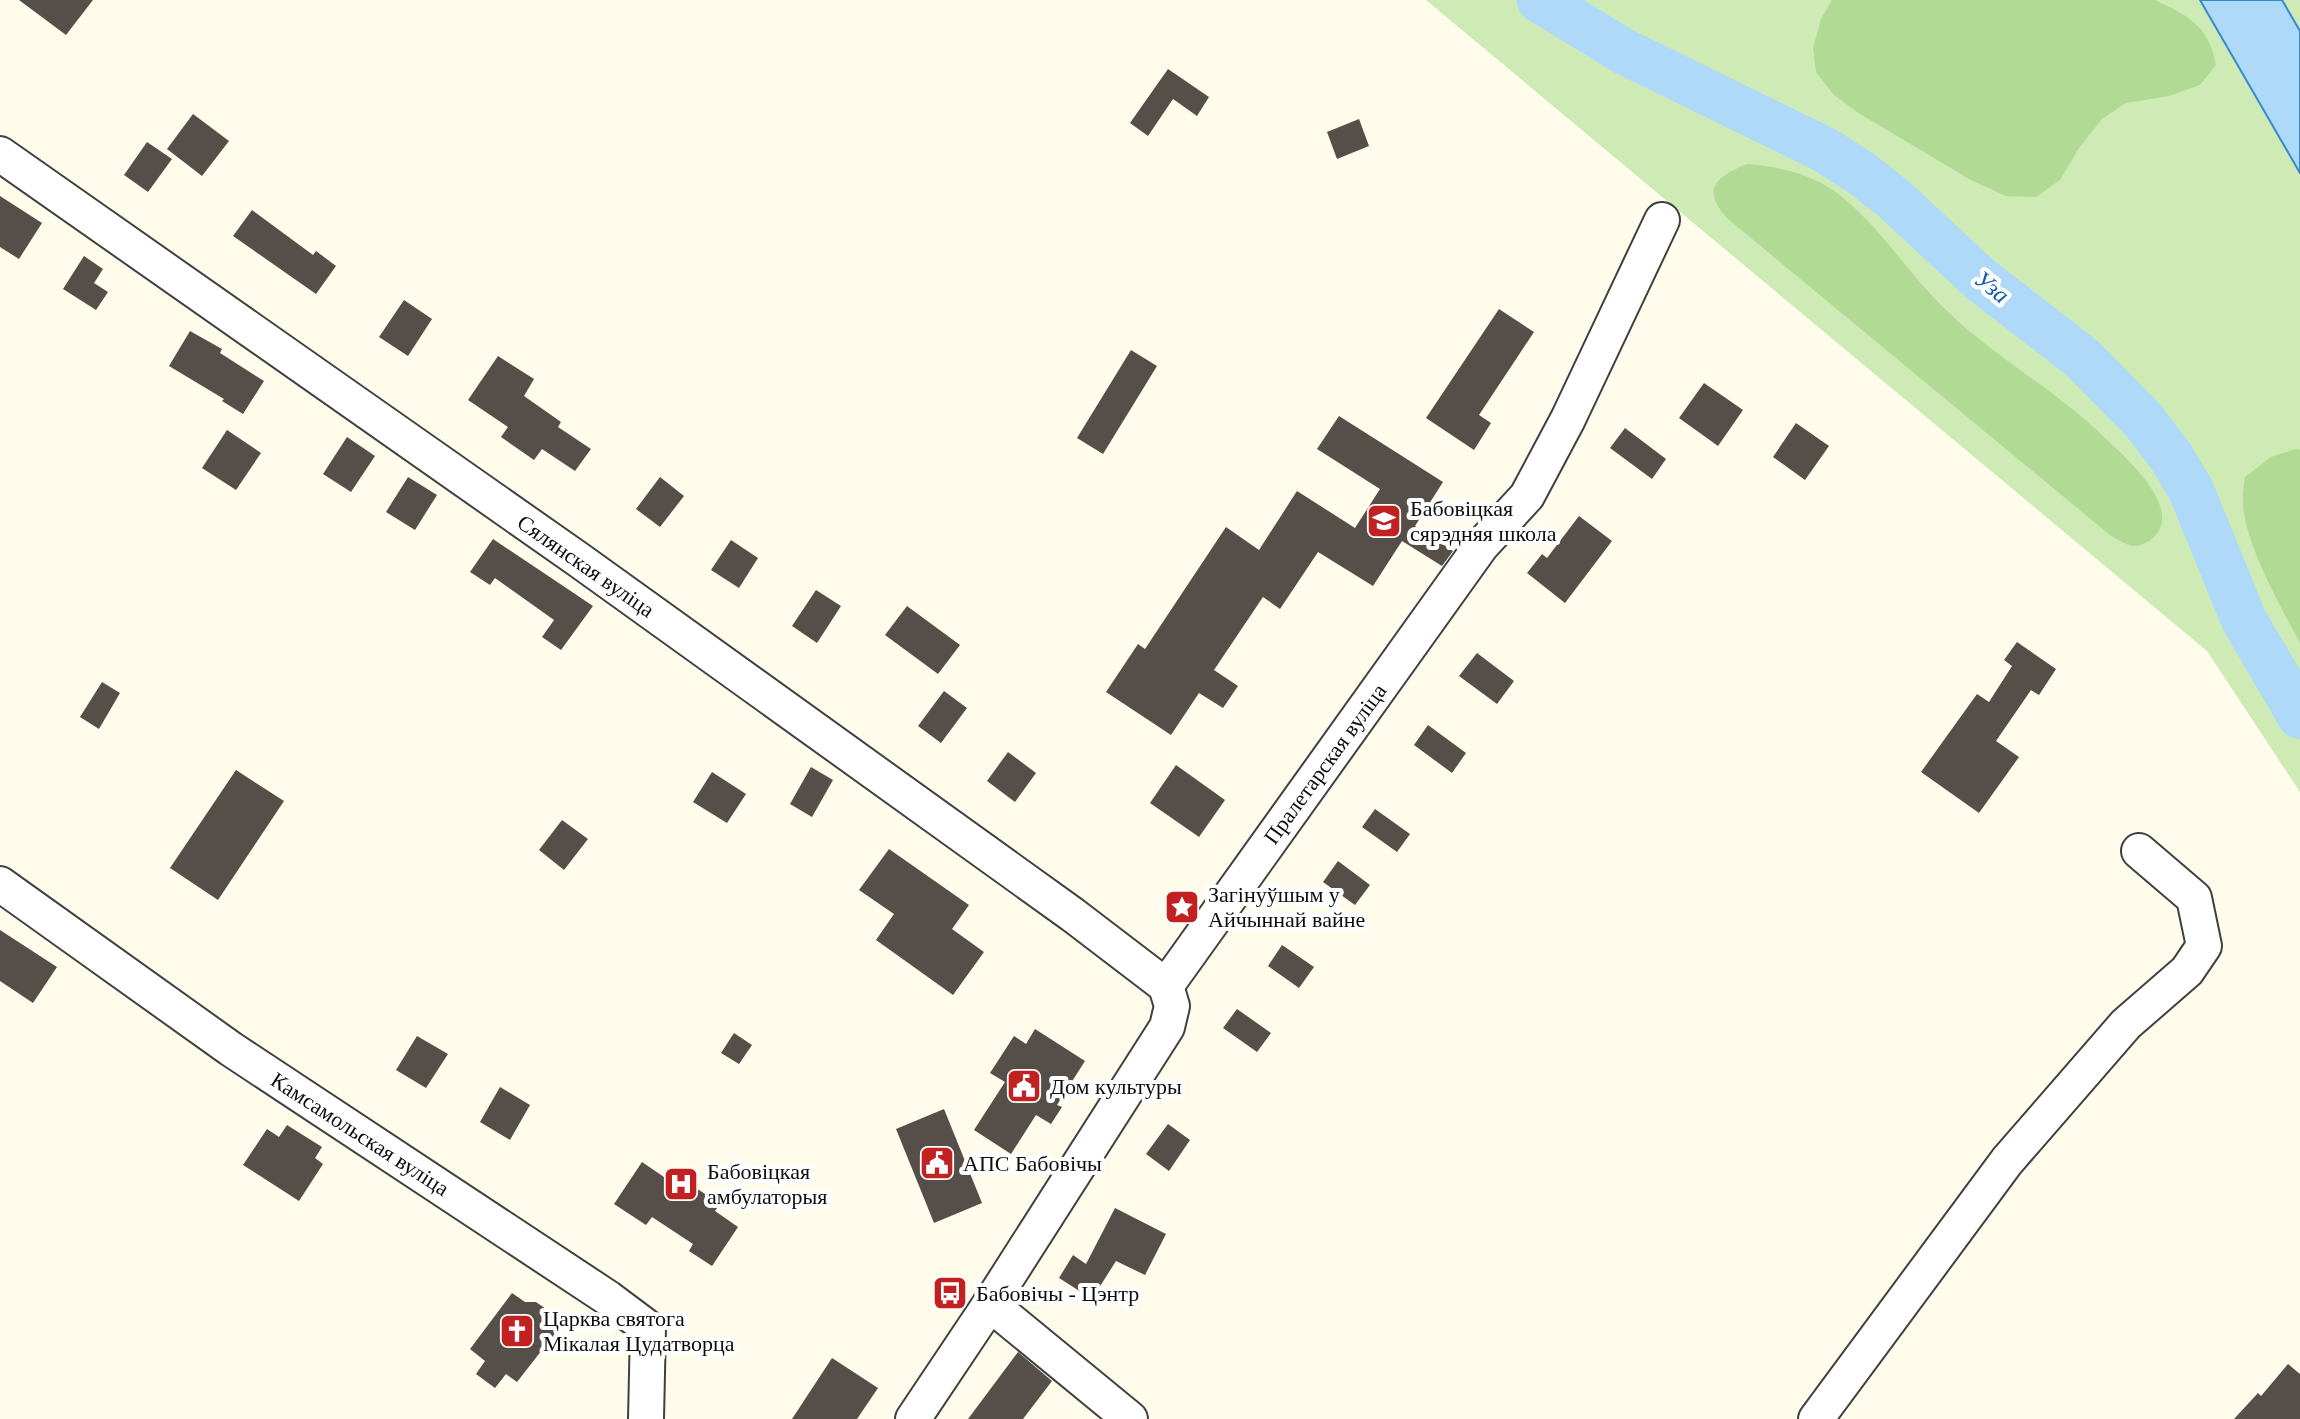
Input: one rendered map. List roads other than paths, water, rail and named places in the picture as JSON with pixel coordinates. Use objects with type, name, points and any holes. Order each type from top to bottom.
[{"type":"street","name":"Сялянская вуліца","points":[[0,154],[579,560],[1073,915],[1166,986]]},
{"type":"street","name":"Пралетарская вуліца","points":[[1166,986],[1481,546],[1527,496],[1568,419],[1662,220]]},
{"type":"street","points":[[1816,1419],[2007,1161],[2126,1024],[2187,971],[2204,946],[2194,898],[2139,851]]},
{"type":"street","name":"Камсамольская вуліца","points":[[0,884],[231,1049],[608,1298],[648,1328],[646,1419]]},
{"type":"street","points":[[913,1419],[1167,1027],[1172,1006],[1166,986]]},
{"type":"street","points":[[990,1304],[1130,1419]]},
{"type":"water","points":[[2200,0],[2282,0],[2300,31],[2300,173]]},
{"type":"waterway","name":"Уза","points":[[1540,0],[1623,51],[1825,150],[1861,173],[1894,199],[1980,279],[2082,358],[2143,420],[2170,455],[2191,490],[2244,620],[2300,716]]},
{"type":"place","name":"Бабовіцкая сярэдняя школа","points":[[1384,521]]},
{"type":"place","name":"Загінуўшым у Айчыннай вайне","points":[[1182,907]]},
{"type":"place","name":"Дом культуры","points":[[1024,1086]]},
{"type":"place","name":"АПС Бабовічы","points":[[937,1163]]},
{"type":"place","name":"Бабовіцкая амбулаторыя","points":[[681,1184]]},
{"type":"place","name":"Бабовічы - Цэнтр","points":[[950,1293]]},
{"type":"place","name":"Царква святога Мікалая Цудатворца","points":[[517,1331]]}]
